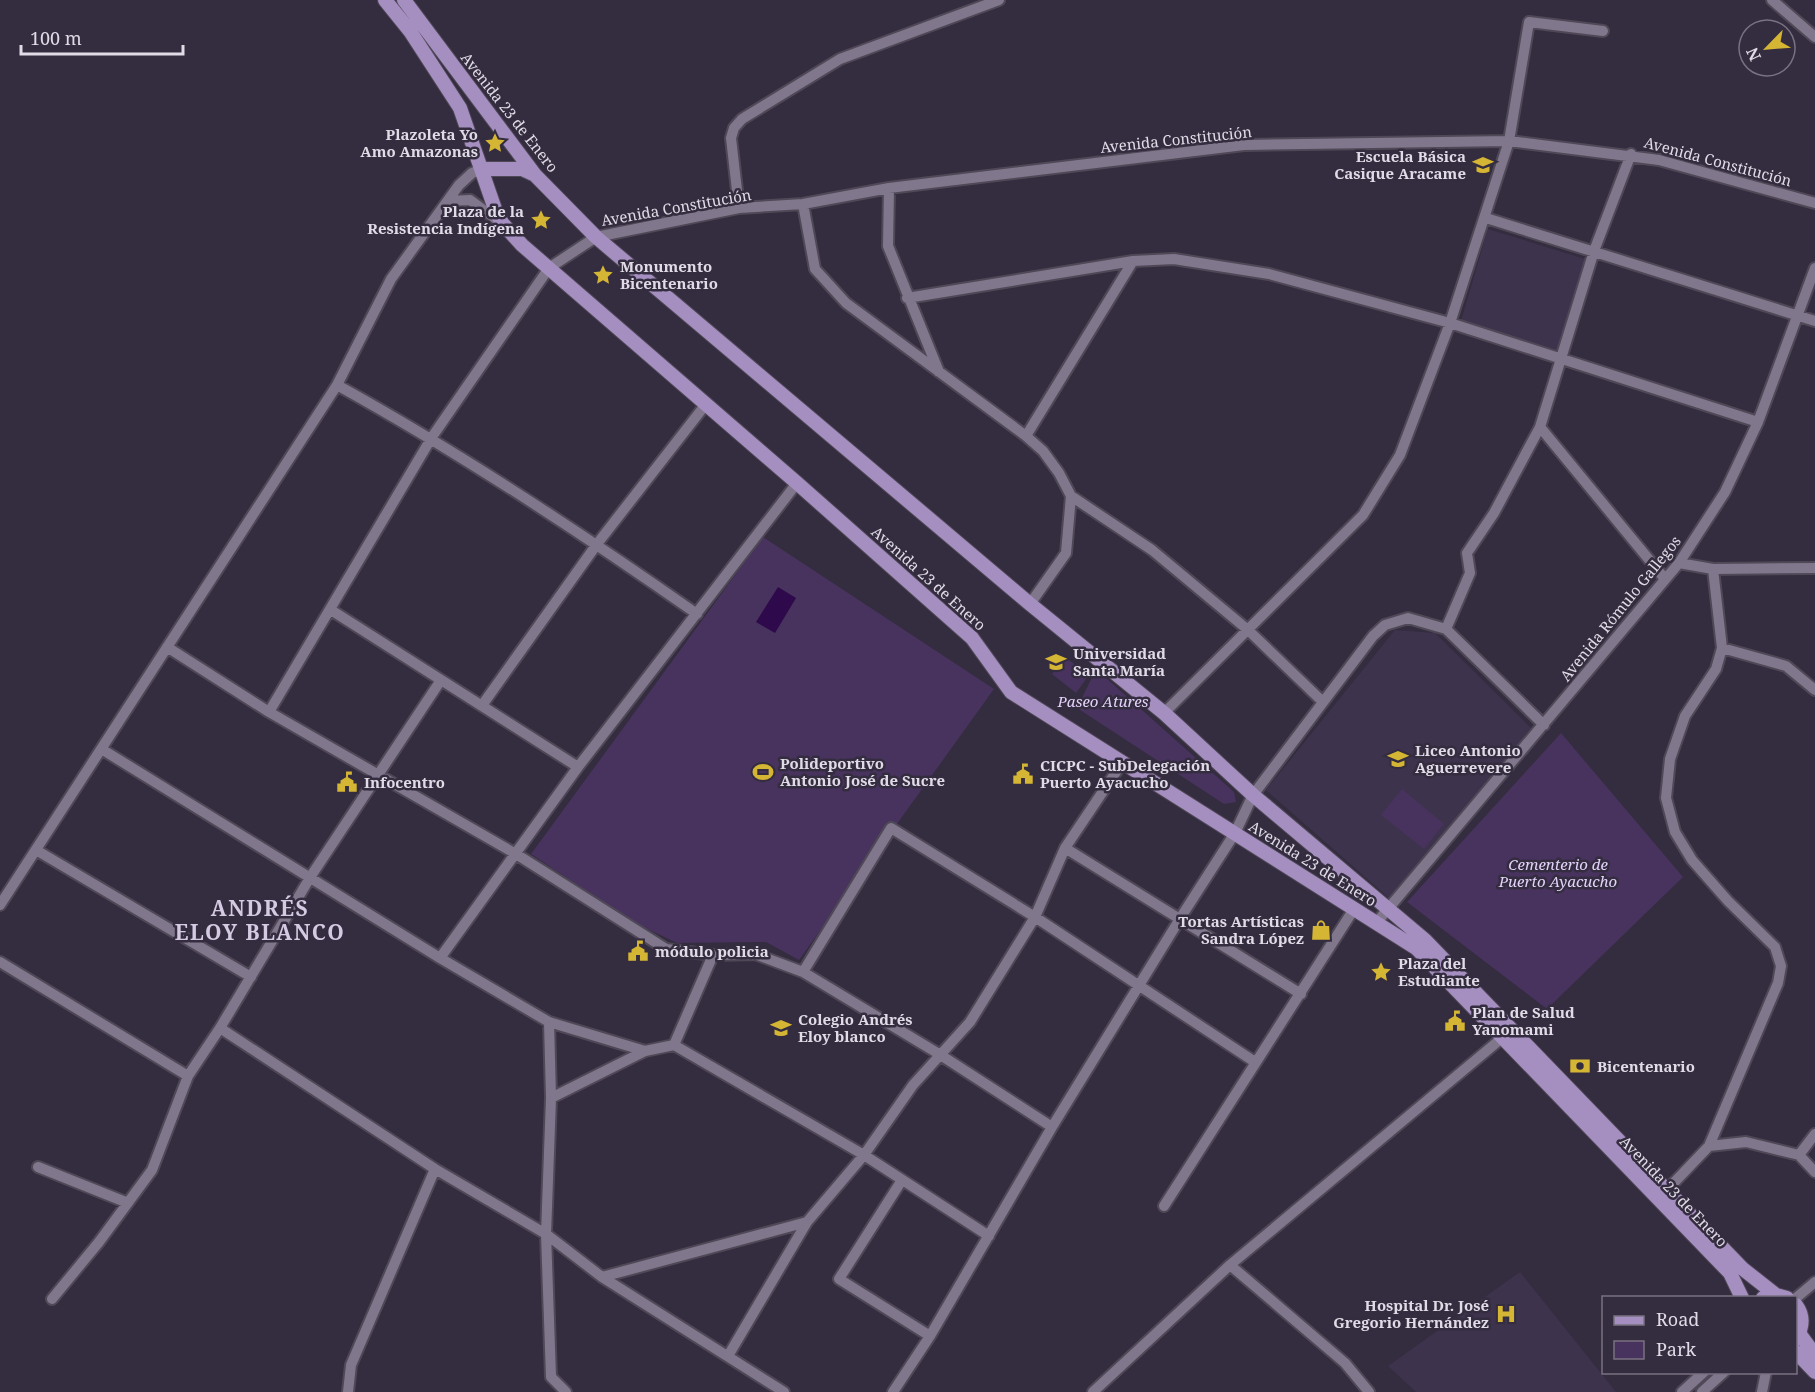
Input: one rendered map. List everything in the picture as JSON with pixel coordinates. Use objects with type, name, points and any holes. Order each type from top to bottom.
[{"type":"main road","name":"Avenida 23 de Enero","points":[[385,0],[410,32],[460,108],[503,224],[522,245],[972,638],[1011,692],[1416,948],[1509,1033],[1743,1269],[1775,1296]]},
{"type":"main road","name":"Avenida 23 de Enero","points":[[404,0],[535,175],[596,237],[1030,604],[1164,713],[1252,795],[1425,940],[1730,1273],[1741,1296]]},
{"type":"main road","points":[[492,199],[493,180],[500,172],[509,168]]},
{"type":"main road","points":[[483,169],[522,169],[535,175]]},
{"type":"main road","points":[[1797,1307],[1801,1316],[1797,1336],[1815,1356]]},
{"type":"main road","points":[[1797,1353],[1815,1372]]},
{"type":"street","points":[[739,208],[731,138],[734,128],[742,118],[840,59],[999,0]]},
{"type":"street","points":[[1772,0],[1815,36]]},
{"type":"street","points":[[1164,713],[1363,515],[1400,455],[1450,323],[1486,218],[1509,141],[1529,21],[1603,31]]},
{"type":"street","name":"Avenida Constitución","points":[[549,268],[596,237],[739,208],[803,204],[889,188],[1244,145],[1509,141],[1631,154],[1815,203]]},
{"type":"street","points":[[1446,629],[1470,573],[1467,553],[1494,513],[1540,427],[1594,251],[1631,154]]},
{"type":"street","points":[[0,905],[103,750],[167,646],[337,385],[391,279],[448,201],[472,173],[483,169]]},
{"type":"street","points":[[889,188],[888,246],[907,298],[939,372]]},
{"type":"street","points":[[448,201],[470,200],[503,224]]},
{"type":"street","points":[[803,204],[814,269],[846,303],[1026,436],[1042,451],[1059,473],[1071,496],[1152,550],[1248,630],[1323,702]]},
{"type":"street","points":[[1486,218],[1815,321]]},
{"type":"street","points":[[907,298],[1133,261],[1174,259],[1269,274],[1450,323],[1758,422]]},
{"type":"street","points":[[1026,436],[1133,261]]},
{"type":"street","points":[[269,712],[432,437],[549,268]]},
{"type":"street","name":"Avenida Rómulo Gallegos","points":[[1377,922],[1679,563],[1725,492],[1758,422],[1815,268]]},
{"type":"street","points":[[337,385],[432,437],[597,544],[697,614]]},
{"type":"street","points":[[483,704],[597,544],[706,404]]},
{"type":"street","points":[[1540,427],[1665,579]]},
{"type":"street","points":[[440,958],[578,767],[797,483]]},
{"type":"street","points":[[1030,604],[1065,553],[1071,496]]},
{"type":"street","points":[[1679,563],[1713,569],[1815,568]]},
{"type":"street","points":[[1666,1191],[1709,1146],[1778,983],[1781,966],[1775,947],[1728,901],[1692,860],[1675,832],[1666,798],[1670,759],[1685,716],[1716,669],[1722,648],[1713,569]]},
{"type":"street","points":[[331,610],[483,704],[578,767]]},
{"type":"street","points":[[893,1392],[930,1336],[990,1236],[1052,1127],[1235,833],[1252,795],[1385,625],[1408,618],[1446,629],[1544,725]]},
{"type":"street","points":[[167,646],[269,712],[516,854],[666,949],[713,955],[754,954],[802,972],[939,1054],[1052,1127]]},
{"type":"street","points":[[1722,648],[1786,666],[1815,689]]},
{"type":"street","points":[[52,1299],[152,1170],[188,1076],[220,1028],[311,876],[441,680]]},
{"type":"street","points":[[103,750],[311,876],[440,958],[549,1022],[645,1051]]},
{"type":"street","points":[[728,1356],[807,1222],[864,1155],[913,1085],[970,1022],[1035,917],[1065,848],[1122,763]]},
{"type":"street","points":[[802,972],[891,828],[1035,917],[1139,988],[1255,1062]]},
{"type":"street","points":[[1065,848],[1181,917],[1301,994]]},
{"type":"street","points":[[36,850],[251,977]]},
{"type":"street","points":[[1164,1206],[1354,909]]},
{"type":"street","points":[[674,1045],[713,955]]},
{"type":"street","points":[[0,962],[188,1076]]},
{"type":"street","points":[[549,1022],[551,1098],[546,1233],[551,1377],[566,1392]]},
{"type":"street","points":[[220,1028],[435,1169],[546,1233],[602,1277],[784,1392]]},
{"type":"street","points":[[1094,1392],[1230,1265],[1509,1033]]},
{"type":"street","points":[[551,1098],[645,1051],[674,1045],[864,1155],[990,1236]]},
{"type":"street","points":[[1799,1155],[1815,1134]]},
{"type":"street","points":[[1709,1146],[1746,1142],[1799,1155],[1815,1172]]},
{"type":"street","points":[[38,1167],[128,1203]]},
{"type":"street","points":[[348,1392],[351,1365],[435,1169]]},
{"type":"street","points":[[902,1180],[839,1279],[930,1336]]},
{"type":"street","points":[[602,1277],[807,1222]]},
{"type":"street","points":[[1230,1265],[1345,1363],[1369,1392]]},
{"type":"street","points":[[1797,1297],[1815,1282]]},
{"type":"street","points":[[1682,1392],[1702,1374]]},
{"type":"street","points":[[1702,1392],[1722,1374]]},
{"type":"street","points":[[1762,1392],[1766,1374]]},
{"type":"shaded area","points":[[1488,229],[1585,259],[1557,351],[1461,321]]},
{"type":"shaded area","points":[[778,587],[796,598],[775,633],[756,622]]},
{"type":"shaded area","name":"Liceo Antonio Aguerrevere","points":[[1395,630],[1435,633],[1531,728],[1389,898],[1266,790]]},
{"type":"shaded area","name":"Hospital Dr. José Gregorio Hernández","points":[[1520,1272],[1616,1392],[1416,1392],[1388,1366]]},
{"type":"green space","name":"Polideportivo Antonio José de Sucre","points":[[763,537],[994,689],[799,960],[766,942],[677,943],[635,923],[531,854]]},
{"type":"green space","points":[[1065,657],[1089,675],[1076,693],[1052,674]]},
{"type":"green space","name":"Paseo Atures","points":[[1096,669],[1234,792],[1236,802],[1224,804],[1077,708]]},
{"type":"green space","name":"Cementerio de Puerto Ayacucho","points":[[1561,733],[1683,877],[1547,1009],[1407,902]]},
{"type":"green space","points":[[1402,789],[1444,824],[1424,849],[1381,815]]},
{"type":"place","name":"Plazoleta Yo Amo Amazonas","points":[[495,143]]},
{"type":"place","name":"Escuela Básica Casique Aracame","points":[[1483,165]]},
{"type":"place","name":"Plaza de la Resistencia Indígena","points":[[541,220]]},
{"type":"place","name":"Monumento Bicentenario","points":[[603,275]]},
{"type":"place","name":"Universidad Santa María","points":[[1056,662]]},
{"type":"place","name":"Liceo Antonio Aguerrevere","points":[[1398,759]]},
{"type":"place","name":"Polideportivo Antonio José de Sucre","points":[[763,772]]},
{"type":"place","name":"CICPC - SubDelegación Puerto Ayacucho","points":[[1023,774]]},
{"type":"place","name":"Infocentro","points":[[347,782]]},
{"type":"place","name":"Tortas Artísticas Sandra López","points":[[1321,930]]},
{"type":"place","name":"módulo policia","points":[[638,951]]},
{"type":"place","name":"Plaza del Estudiante","points":[[1381,972]]},
{"type":"place","name":"Plan de Salud Yanomami","points":[[1455,1021]]},
{"type":"place","name":"Colegio Andrés Eloy blanco","points":[[781,1028]]},
{"type":"place","name":"Bicentenario","points":[[1580,1066]]},
{"type":"place","name":"Hospital Dr. José Gregorio Hernández","points":[[1506,1314]]},
{"type":"district","name":"ANDRÉS ELOY BLANCO","points":[[260,920]]}]
